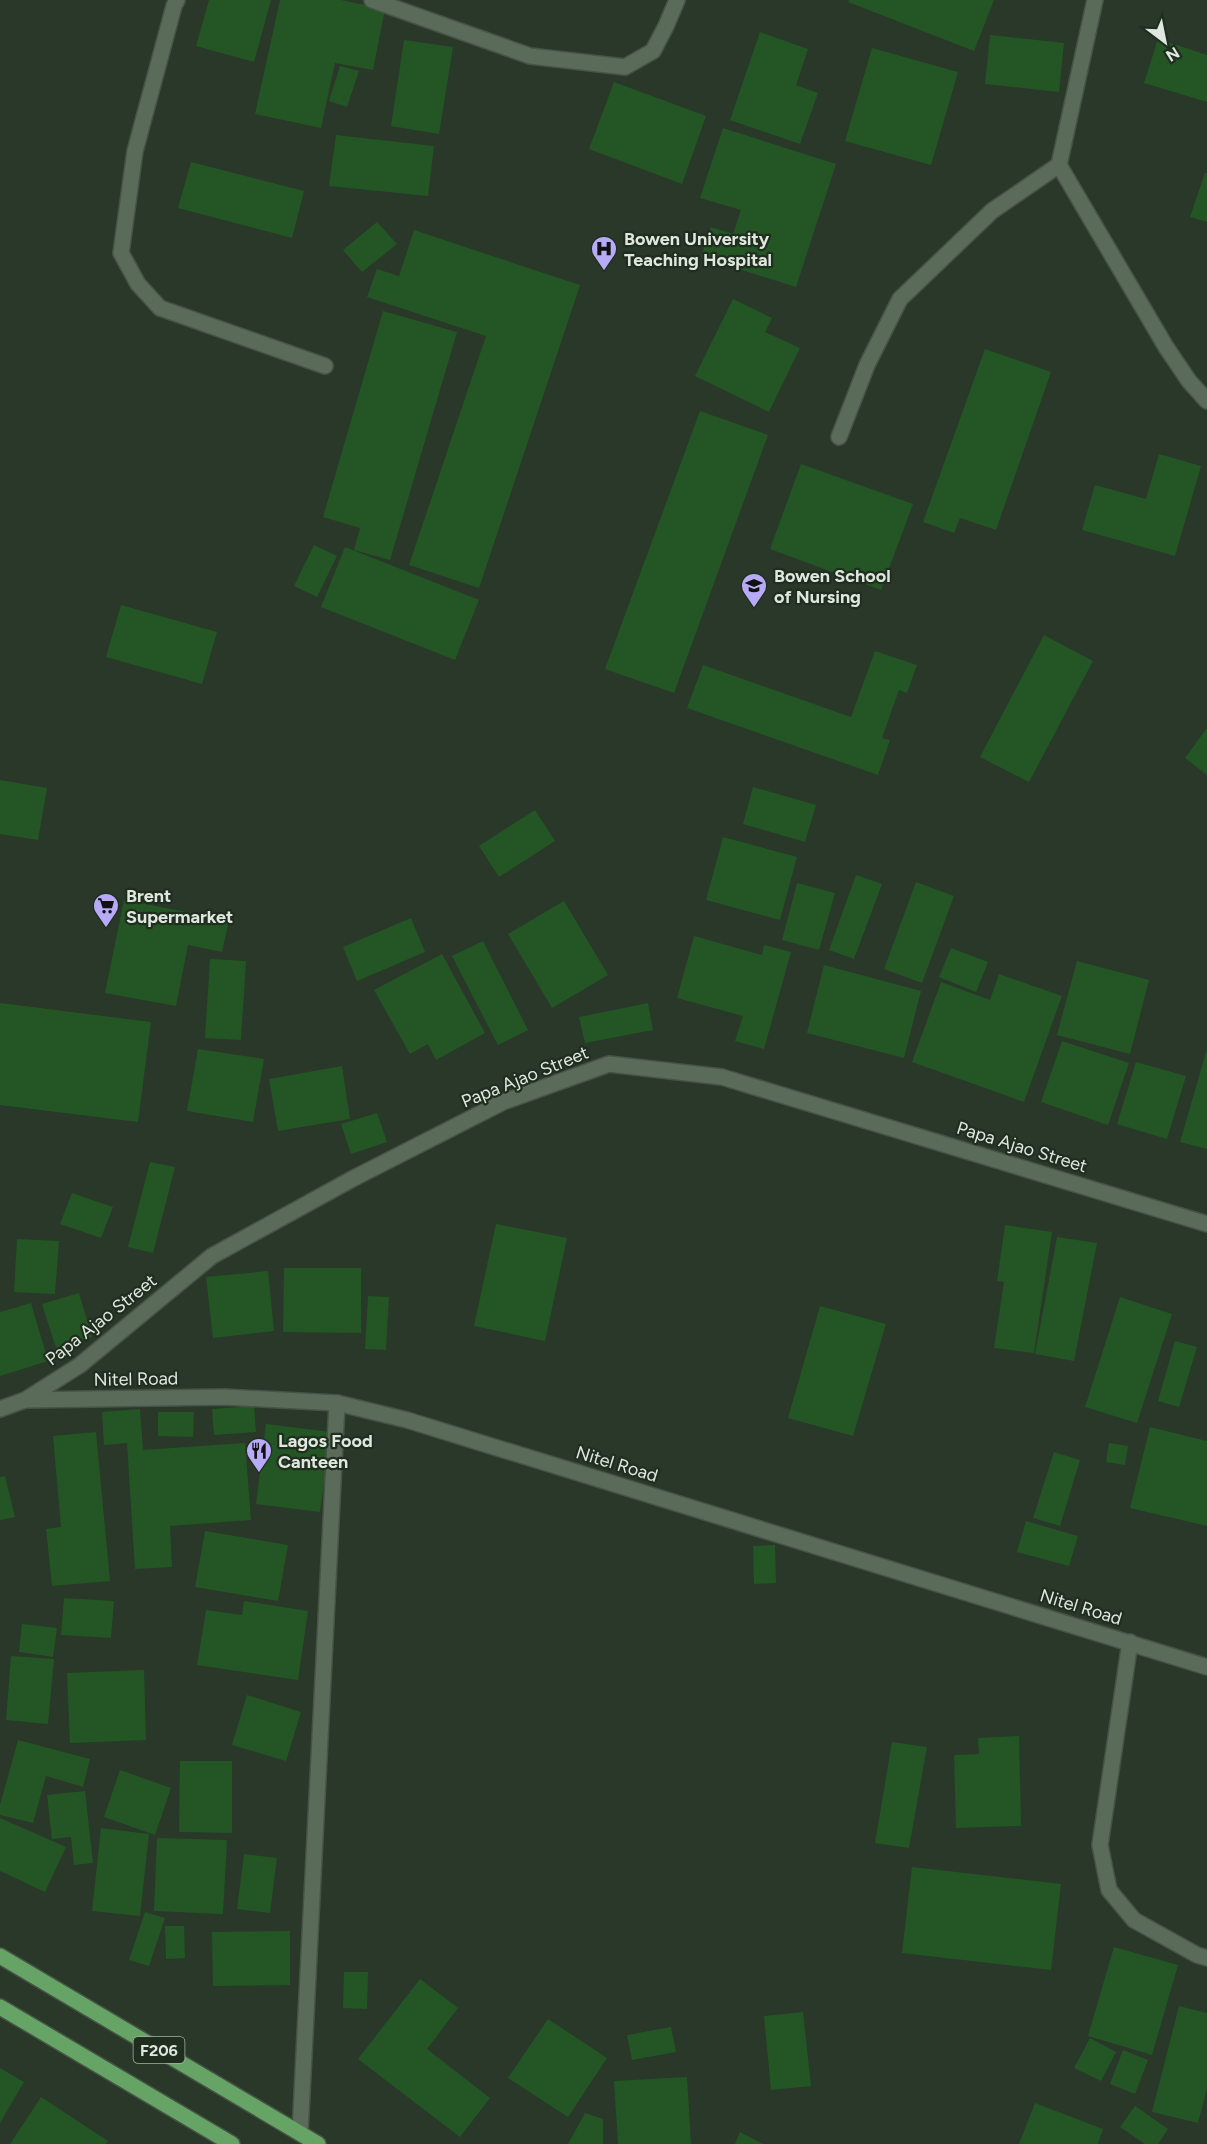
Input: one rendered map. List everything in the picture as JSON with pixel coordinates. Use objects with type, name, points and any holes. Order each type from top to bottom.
[{"type":"main road","name":"F206","points":[[0,1956],[318,2144]]},
{"type":"main road","name":"F206","points":[[0,2007],[232,2144]]},
{"type":"street","points":[[177,0],[135,152],[121,253],[138,284],[160,308],[325,366]]},
{"type":"street","points":[[372,0],[530,56],[625,67],[652,51],[677,0]]},
{"type":"street","points":[[1095,0],[1059,165],[1166,347],[1189,381],[1207,401]]},
{"type":"street","points":[[839,437],[867,365],[900,299],[992,211],[1059,165]]},
{"type":"street","name":"Papa Ajao Street","points":[[25,1400],[80,1365],[212,1256],[354,1178],[503,1102],[609,1064],[722,1077],[1207,1224]]},
{"type":"street","name":"Nitel Road","points":[[0,1409],[25,1400],[224,1397],[338,1403],[407,1420],[1207,1667]]},
{"type":"street","points":[[300,2133],[338,1403]]},
{"type":"street","points":[[1130,1642],[1100,1845],[1109,1890],[1134,1920],[1197,1955],[1207,1958]]},
{"type":"building","points":[[209,0],[271,0],[254,62],[196,46]]},
{"type":"building","points":[[280,0],[341,0],[385,9],[373,70],[335,63],[321,128],[255,114]]},
{"type":"building","points":[[849,0],[994,0],[974,51],[848,2]]},
{"type":"building","points":[[760,32],[808,49],[796,85],[818,93],[800,144],[730,120]]},
{"type":"building","points":[[990,35],[1064,43],[1059,92],[985,84]]},
{"type":"building","points":[[1158,39],[1207,55],[1207,102],[1144,83]]},
{"type":"building","points":[[404,40],[453,47],[439,134],[391,126]]},
{"type":"building","points":[[872,48],[958,72],[931,165],[845,141]]},
{"type":"building","points":[[340,66],[359,71],[347,107],[329,101]]},
{"type":"building","points":[[614,82],[706,116],[682,184],[589,149]]},
{"type":"building","points":[[723,128],[836,164],[796,287],[701,257],[711,227],[733,234],[741,210],[700,198]]},
{"type":"building","points":[[336,135],[434,146],[428,196],[329,186]]},
{"type":"building","points":[[191,162],[304,191],[292,238],[178,208]]},
{"type":"building","points":[[1205,173],[1207,173],[1207,222],[1190,217]]},
{"type":"building","points":[[377,222],[397,244],[362,272],[343,250]]},
{"type":"building","points":[[414,230],[580,285],[479,588],[409,565],[486,336],[367,297],[377,269],[399,276]]},
{"type":"building","points":[[733,299],[772,318],[765,332],[800,348],[769,412],[695,376]]},
{"type":"building","points":[[383,311],[457,332],[390,560],[354,550],[360,528],[323,517]]},
{"type":"building","points":[[985,349],[1051,372],[996,530],[960,518],[954,533],[923,522]]},
{"type":"building","points":[[700,411],[768,435],[674,693],[605,669]]},
{"type":"building","points":[[1159,454],[1201,466],[1175,556],[1082,530],[1095,485],[1146,499]]},
{"type":"building","points":[[801,464],[913,504],[881,590],[770,549]]},
{"type":"building","points":[[314,545],[337,556],[317,597],[294,586]]},
{"type":"building","points":[[345,547],[479,600],[455,660],[321,607]]},
{"type":"building","points":[[121,605],[217,632],[202,684],[106,657]]},
{"type":"building","points":[[1044,635],[1093,661],[1029,782],[980,757]]},
{"type":"building","points":[[875,651],[917,665],[907,693],[899,690],[882,738],[890,740],[878,775],[687,708],[703,665],[851,717]]},
{"type":"building","points":[[1207,728],[1207,775],[1185,758]]},
{"type":"building","points":[[0,780],[47,788],[38,840],[0,834]]},
{"type":"building","points":[[753,787],[816,805],[805,842],[743,824]]},
{"type":"building","points":[[535,810],[555,841],[499,877],[479,846]]},
{"type":"building","points":[[723,837],[797,857],[780,920],[706,900]]},
{"type":"building","points":[[856,875],[882,884],[854,959],[829,950]]},
{"type":"building","points":[[916,882],[954,896],[922,983],[884,969]]},
{"type":"building","points":[[797,883],[835,893],[819,950],[782,940]]},
{"type":"building","points":[[124,900],[229,920],[222,952],[188,945],[176,1006],[105,993]]},
{"type":"building","points":[[564,901],[608,975],[552,1008],[508,934]]},
{"type":"building","points":[[411,918],[425,952],[357,981],[343,947]]},
{"type":"building","points":[[694,936],[762,955],[764,945],[791,952],[764,1049],[735,1041],[743,1016],[677,998]]},
{"type":"building","points":[[483,941],[528,1030],[498,1045],[452,956]]},
{"type":"building","points":[[951,948],[988,962],[976,992],[939,977]]},
{"type":"building","points":[[442,954],[485,1033],[436,1060],[428,1044],[410,1054],[374,990]]},
{"type":"building","points":[[210,959],[246,961],[241,1040],[205,1038]]},
{"type":"building","points":[[1077,961],[1149,980],[1130,1054],[1057,1035]]},
{"type":"building","points":[[824,965],[921,991],[904,1058],[807,1033]]},
{"type":"building","points":[[999,974],[1062,996],[1024,1102],[912,1062],[941,982],[990,1000]]},
{"type":"building","points":[[0,1003],[151,1022],[138,1122],[0,1105]]},
{"type":"building","points":[[648,1003],[653,1030],[585,1043],[579,1017]]},
{"type":"building","points":[[1062,1041],[1129,1063],[1108,1125],[1041,1102]]},
{"type":"building","points":[[198,1049],[264,1059],[253,1122],[187,1111]]},
{"type":"building","points":[[1207,1049],[1207,1149],[1180,1142]]},
{"type":"building","points":[[1136,1062],[1186,1076],[1167,1139],[1117,1124]]},
{"type":"building","points":[[342,1066],[350,1119],[278,1131],[269,1079]]},
{"type":"building","points":[[377,1113],[387,1142],[351,1154],[341,1124]]},
{"type":"building","points":[[150,1162],[175,1167],[153,1253],[128,1247]]},
{"type":"building","points":[[72,1193],[113,1207],[101,1238],[60,1224]]},
{"type":"building","points":[[496,1224],[567,1238],[545,1341],[474,1326]]},
{"type":"building","points":[[1005,1225],[1052,1232],[1034,1353],[994,1348],[1004,1282],[997,1281]]},
{"type":"building","points":[[1057,1237],[1097,1243],[1074,1361],[1035,1354]]},
{"type":"building","points":[[17,1239],[59,1241],[55,1294],[14,1292]]},
{"type":"building","points":[[284,1268],[361,1268],[361,1333],[283,1332]]},
{"type":"building","points":[[268,1271],[274,1331],[213,1338],[206,1277]]},
{"type":"building","points":[[79,1293],[92,1337],[56,1348],[42,1304]]},
{"type":"building","points":[[368,1296],[389,1297],[386,1350],[365,1349]]},
{"type":"building","points":[[1120,1297],[1172,1314],[1137,1423],[1085,1407]]},
{"type":"building","points":[[31,1303],[48,1361],[0,1376],[0,1312]]},
{"type":"building","points":[[820,1306],[886,1324],[853,1436],[788,1418]]},
{"type":"building","points":[[1175,1341],[1197,1347],[1179,1407],[1158,1401]]},
{"type":"building","points":[[254,1406],[256,1432],[214,1435],[212,1409]]},
{"type":"building","points":[[140,1409],[143,1450],[245,1443],[251,1520],[170,1526],[172,1567],[135,1569],[127,1443],[104,1445],[102,1412]]},
{"type":"building","points":[[158,1412],[194,1412],[193,1437],[158,1436]]},
{"type":"building","points":[[266,1424],[331,1432],[320,1512],[256,1504]]},
{"type":"building","points":[[1150,1427],[1207,1441],[1207,1526],[1130,1508]]},
{"type":"building","points":[[96,1432],[110,1581],[52,1586],[46,1529],[61,1527],[53,1436]]},
{"type":"building","points":[[1109,1443],[1128,1446],[1125,1465],[1106,1462]]},
{"type":"building","points":[[1054,1452],[1080,1460],[1060,1526],[1033,1518]]},
{"type":"building","points":[[5,1476],[15,1517],[0,1520],[0,1477]]},
{"type":"building","points":[[1026,1521],[1078,1536],[1069,1566],[1017,1552]]},
{"type":"building","points":[[205,1531],[288,1545],[278,1601],[195,1587]]},
{"type":"building","points":[[775,1545],[776,1583],[754,1584],[753,1546]]},
{"type":"building","points":[[64,1598],[114,1601],[111,1638],[61,1635]]},
{"type":"building","points":[[244,1601],[308,1611],[298,1680],[197,1665],[206,1610],[242,1615]]},
{"type":"building","points":[[22,1624],[57,1628],[53,1657],[19,1652]]},
{"type":"building","points":[[11,1656],[54,1659],[48,1724],[6,1720]]},
{"type":"building","points":[[144,1670],[146,1740],[70,1743],[67,1673]]},
{"type":"building","points":[[247,1695],[301,1712],[286,1761],[232,1745]]},
{"type":"building","points":[[1019,1736],[1021,1826],[956,1828],[954,1755],[979,1754],[978,1738]]},
{"type":"building","points":[[18,1740],[90,1759],[83,1787],[46,1776],[33,1823],[0,1815],[0,1805]]},
{"type":"building","points":[[892,1742],[927,1747],[909,1848],[875,1843]]},
{"type":"building","points":[[180,1761],[232,1761],[232,1833],[179,1832]]},
{"type":"building","points":[[120,1770],[171,1788],[155,1835],[104,1817]]},
{"type":"building","points":[[85,1791],[93,1863],[74,1865],[71,1837],[52,1839],[47,1795]]},
{"type":"building","points":[[0,1818],[66,1847],[45,1892],[0,1871]]},
{"type":"building","points":[[101,1828],[149,1834],[140,1916],[92,1911]]},
{"type":"building","points":[[157,1838],[227,1840],[223,1914],[154,1911]]},
{"type":"building","points":[[244,1854],[277,1858],[270,1913],[237,1909]]},
{"type":"building","points":[[912,1867],[1061,1884],[1051,1970],[902,1953]]},
{"type":"building","points":[[145,1912],[165,1918],[149,1966],[129,1960]]},
{"type":"building","points":[[165,1926],[184,1926],[185,1958],[166,1959]]},
{"type":"building","points":[[290,1931],[290,1985],[213,1986],[212,1932]]},
{"type":"building","points":[[1114,1947],[1178,1965],[1152,2055],[1088,2036]]},
{"type":"building","points":[[344,1972],[368,1972],[367,2009],[343,2008]]},
{"type":"building","points":[[420,1979],[458,2008],[427,2049],[490,2098],[460,2137],[358,2059]]},
{"type":"building","points":[[1179,2006],[1207,2013],[1207,2088],[1198,2123],[1152,2112]]},
{"type":"building","points":[[803,2012],[811,2086],[771,2090],[764,2016]]},
{"type":"building","points":[[548,2019],[607,2058],[568,2117],[508,2078]]},
{"type":"building","points":[[671,2027],[676,2052],[632,2060],[627,2035]]},
{"type":"building","points":[[1090,2038],[1116,2052],[1101,2081],[1074,2068]]},
{"type":"building","points":[[1123,2050],[1148,2060],[1135,2094],[1110,2084]]},
{"type":"building","points":[[0,2068],[24,2082],[0,2123]]},
{"type":"building","points":[[687,2077],[691,2144],[618,2144],[614,2081]]},
{"type":"building","points":[[41,2097],[108,2141],[106,2144],[10,2144]]},
{"type":"building","points":[[1035,2103],[1103,2129],[1098,2144],[1019,2144]]},
{"type":"building","points":[[1135,2106],[1168,2129],[1158,2144],[1145,2144],[1120,2127]]},
{"type":"building","points":[[585,2113],[603,2119],[603,2144],[568,2144]]},
{"type":"building","points":[[740,2132],[763,2144],[735,2144]]},
{"type":"place","name":"Bowen University Teaching Hospital","points":[[604,272]]},
{"type":"place","name":"Bowen School of Nursing","points":[[754,609]]},
{"type":"place","name":"Brent Supermarket","points":[[106,929]]},
{"type":"place","name":"Lagos Food Canteen","points":[[259,1474]]}]
